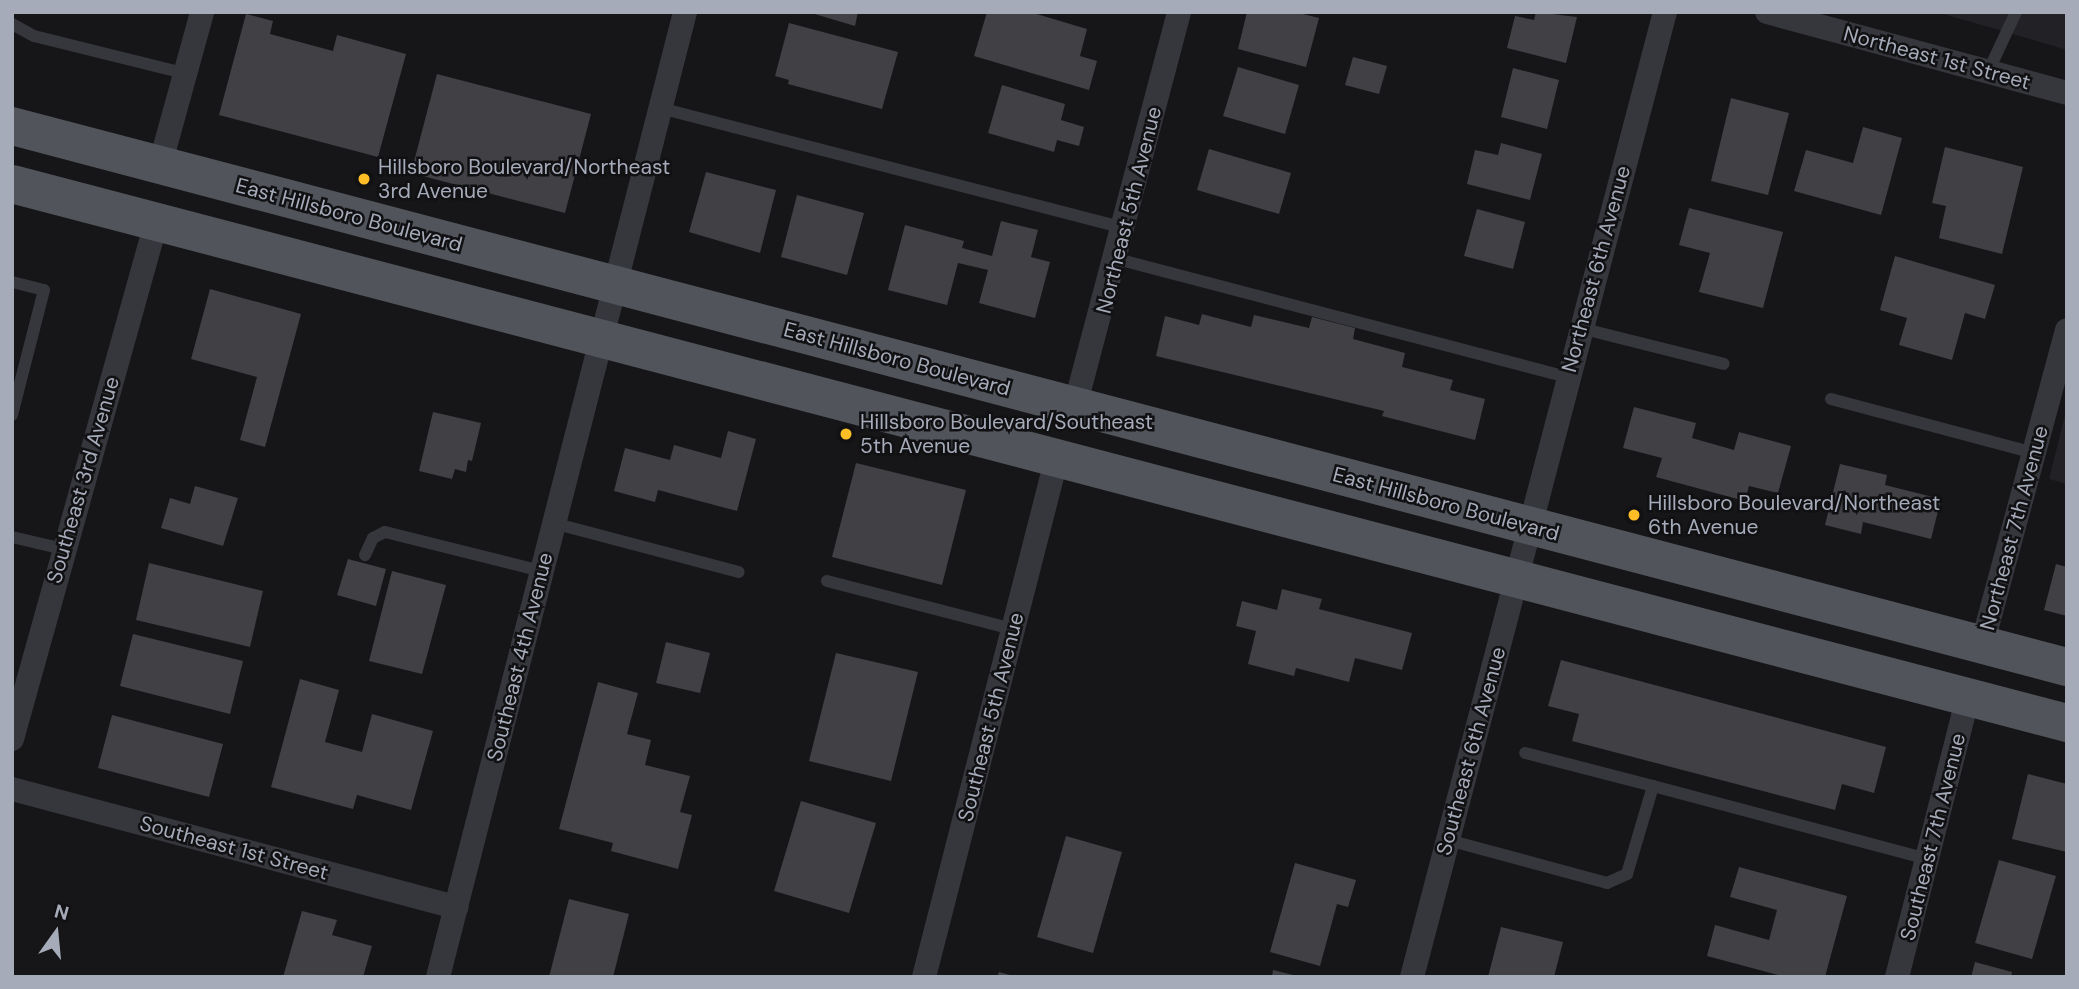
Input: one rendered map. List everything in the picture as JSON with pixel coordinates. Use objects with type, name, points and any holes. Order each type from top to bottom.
[{"type":"main road","name":"East Hillsboro Boulevard","points":[[12,126],[2067,667]]},
{"type":"main road","points":[[12,184],[601,336],[2067,723]]},
{"type":"street","points":[[160,165],[202,12]]},
{"type":"street","name":"Southeast 4th Avenue","points":[[439,977],[601,336],[618,285],[685,12]]},
{"type":"street","name":"Northeast 5th Avenue","points":[[1075,406],[1117,259],[1180,12]]},
{"type":"street","name":"Northeast 6th Avenue","points":[[1530,526],[1665,12]]},
{"type":"street","name":"Northeast 1st Street","points":[[1767,12],[2067,93]]},
{"type":"street","name":"Southeast 3rd Avenue","points":[[12,739],[62,550],[156,223]]},
{"type":"street","name":"Northeast 7th Avenue","points":[[1982,645],[2034,453],[2060,382],[2067,330]]},
{"type":"street","name":"Southeast 5th Avenue","points":[[924,977],[1057,457]]},
{"type":"street","name":"Southeast 6th Avenue","points":[[1412,977],[1530,526]]},
{"type":"street","name":"Southeast 7th Avenue","points":[[1898,977],[1968,697]]},
{"type":"street","name":"Southeast 1st Street","points":[[12,789],[457,907]]},
{"type":"lane","points":[[1988,72],[2016,12]]},
{"type":"lane","points":[[12,24],[34,36],[187,74]]},
{"type":"lane","points":[[660,108],[1124,229]]},
{"type":"lane","points":[[1117,259],[1567,377]]},
{"type":"lane","points":[[12,282],[44,290],[12,415]]},
{"type":"lane","points":[[1580,328],[1724,364]]},
{"type":"lane","points":[[1831,399],[2034,453]]},
{"type":"lane","points":[[553,523],[739,572]]},
{"type":"lane","points":[[365,555],[373,538],[385,532],[541,571]]},
{"type":"lane","points":[[12,537],[62,550]]},
{"type":"lane","points":[[827,581],[1013,629]]},
{"type":"lane","points":[[1525,753],[1927,859]]},
{"type":"lane","points":[[1448,840],[1607,883],[1621,880],[1633,864],[1653,786]]},
{"type":"shaded area","points":[[1936,12],[2067,12],[2067,50],[2003,31]]},
{"type":"shaded area","points":[[2067,407],[2067,484],[2049,479]]},
{"type":"building","points":[[808,12],[858,12],[855,26]]},
{"type":"building","points":[[987,12],[1030,12],[1087,29],[1080,56],[1097,61],[1089,90],[974,56]]},
{"type":"building","points":[[1247,12],[1295,12],[1319,18],[1306,67],[1238,49]]},
{"type":"building","points":[[1536,12],[1577,17],[1566,63],[1507,48],[1515,16],[1534,20]]},
{"type":"building","points":[[246,14],[273,21],[270,34],[333,51],[337,35],[406,54],[378,157],[219,115]]},
{"type":"building","points":[[789,23],[898,52],[882,109],[788,84],[789,80],[775,76]]},
{"type":"building","points":[[1353,57],[1387,66],[1379,94],[1345,85]]},
{"type":"building","points":[[1238,67],[1299,85],[1285,134],[1223,116]]},
{"type":"building","points":[[1513,68],[1559,80],[1547,129],[1501,117]]},
{"type":"building","points":[[437,74],[591,114],[565,213],[411,173]]},
{"type":"building","points":[[1002,85],[1065,104],[1061,120],[1084,127],[1079,146],[1057,140],[1054,152],[988,133]]},
{"type":"building","points":[[1731,98],[1789,113],[1768,195],[1711,181]]},
{"type":"building","points":[[1863,127],[1902,138],[1881,215],[1794,191],[1806,150],[1853,163]]},
{"type":"building","points":[[1501,143],[1542,154],[1530,200],[1467,184],[1475,150],[1498,155]]},
{"type":"building","points":[[1945,147],[2023,167],[2002,254],[1939,238],[1946,206],[1932,203]]},
{"type":"building","points":[[1209,149],[1291,173],[1279,214],[1197,190]]},
{"type":"building","points":[[706,172],[776,190],[760,253],[689,232]]},
{"type":"building","points":[[797,195],[864,213],[847,275],[781,257]]},
{"type":"building","points":[[1689,208],[1783,232],[1763,308],[1699,292],[1710,253],[1679,245]]},
{"type":"building","points":[[1477,209],[1525,222],[1513,269],[1464,256]]},
{"type":"building","points":[[1001,221],[1038,230],[1031,257],[1050,262],[1035,318],[979,303],[988,270],[958,263],[947,305],[888,290],[905,225],[964,241],[962,248],[992,256]]},
{"type":"building","points":[[1895,256],[1995,285],[1985,319],[1965,313],[1952,360],[1899,345],[1907,318],[1880,310]]},
{"type":"building","points":[[210,289],[301,314],[265,447],[240,440],[257,377],[191,359]]},
{"type":"building","points":[[1202,314],[1251,327],[1254,315],[1309,328],[1312,317],[1355,328],[1353,339],[1405,353],[1402,367],[1453,380],[1450,390],[1485,399],[1475,440],[1382,416],[1384,411],[1156,356],[1165,316],[1199,325]]},
{"type":"building","points":[[1634,407],[1696,423],[1692,438],[1734,450],[1739,432],[1791,446],[1778,493],[1749,486],[1745,501],[1656,477],[1662,458],[1623,448]]},
{"type":"building","points":[[433,412],[481,423],[472,461],[468,460],[466,472],[455,469],[452,479],[419,471]]},
{"type":"building","points":[[728,431],[756,439],[737,511],[658,490],[655,502],[614,491],[625,448],[670,460],[674,445],[721,458]]},
{"type":"building","points":[[856,463],[966,490],[942,585],[832,557]]},
{"type":"building","points":[[1840,464],[1887,475],[1885,485],[1941,499],[1931,539],[1863,522],[1861,534],[1825,525]]},
{"type":"building","points":[[195,486],[238,498],[223,546],[161,528],[170,498],[190,504]]},
{"type":"building","points":[[348,559],[386,569],[376,606],[337,595]]},
{"type":"building","points":[[149,563],[263,591],[250,647],[136,620]]},
{"type":"building","points":[[2056,564],[2067,567],[2067,616],[2044,610]]},
{"type":"building","points":[[392,571],[446,585],[422,674],[369,661]]},
{"type":"building","points":[[1282,589],[1322,599],[1319,609],[1412,633],[1402,670],[1355,658],[1349,682],[1296,668],[1294,676],[1248,664],[1256,631],[1236,626],[1242,601],[1277,610]]},
{"type":"building","points":[[133,634],[243,661],[230,714],[120,686]]},
{"type":"building","points":[[666,642],[710,653],[700,693],[656,683]]},
{"type":"building","points":[[836,653],[918,672],[891,781],[809,761]]},
{"type":"building","points":[[1561,660],[1886,747],[1874,793],[1842,784],[1835,810],[1572,741],[1579,714],[1548,706]]},
{"type":"building","points":[[300,679],[339,690],[325,742],[362,752],[372,714],[433,731],[411,810],[357,795],[353,809],[271,787]]},
{"type":"building","points":[[598,682],[638,693],[627,734],[651,740],[645,765],[690,776],[680,812],[692,815],[678,869],[611,851],[613,843],[559,829]]},
{"type":"building","points":[[112,715],[223,744],[209,797],[98,768]]},
{"type":"building","points":[[2028,774],[2067,784],[2067,852],[2012,839]]},
{"type":"building","points":[[801,801],[876,823],[849,913],[774,891]]},
{"type":"building","points":[[1066,836],[1122,852],[1093,953],[1037,937]]},
{"type":"building","points":[[1999,860],[2056,876],[2032,959],[1975,943]]},
{"type":"building","points":[[1295,863],[1356,880],[1348,907],[1337,904],[1320,966],[1270,952]]},
{"type":"building","points":[[1739,867],[1847,896],[1825,977],[1786,977],[1707,956],[1715,925],[1769,940],[1777,910],[1730,897]]},
{"type":"building","points":[[569,899],[629,914],[613,977],[549,977]]},
{"type":"building","points":[[302,911],[337,920],[332,935],[372,946],[363,977],[283,977]]},
{"type":"building","points":[[1501,927],[1563,942],[1554,977],[1488,977]]},
{"type":"building","points":[[1975,962],[2012,972],[2011,977],[1971,977]]},
{"type":"building","points":[[1273,970],[1297,976],[1297,977],[1272,977]]},
{"type":"building","points":[[999,972],[1014,976],[1014,977],[997,977]]},
{"type":"place","name":"Hillsboro Boulevard/Northeast 3rd Avenue","points":[[364,179]]},
{"type":"place","name":"Hillsboro Boulevard/Southeast 5th Avenue","points":[[846,434]]},
{"type":"place","name":"Hillsboro Boulevard/Northeast 6th Avenue","points":[[1634,515]]}]
